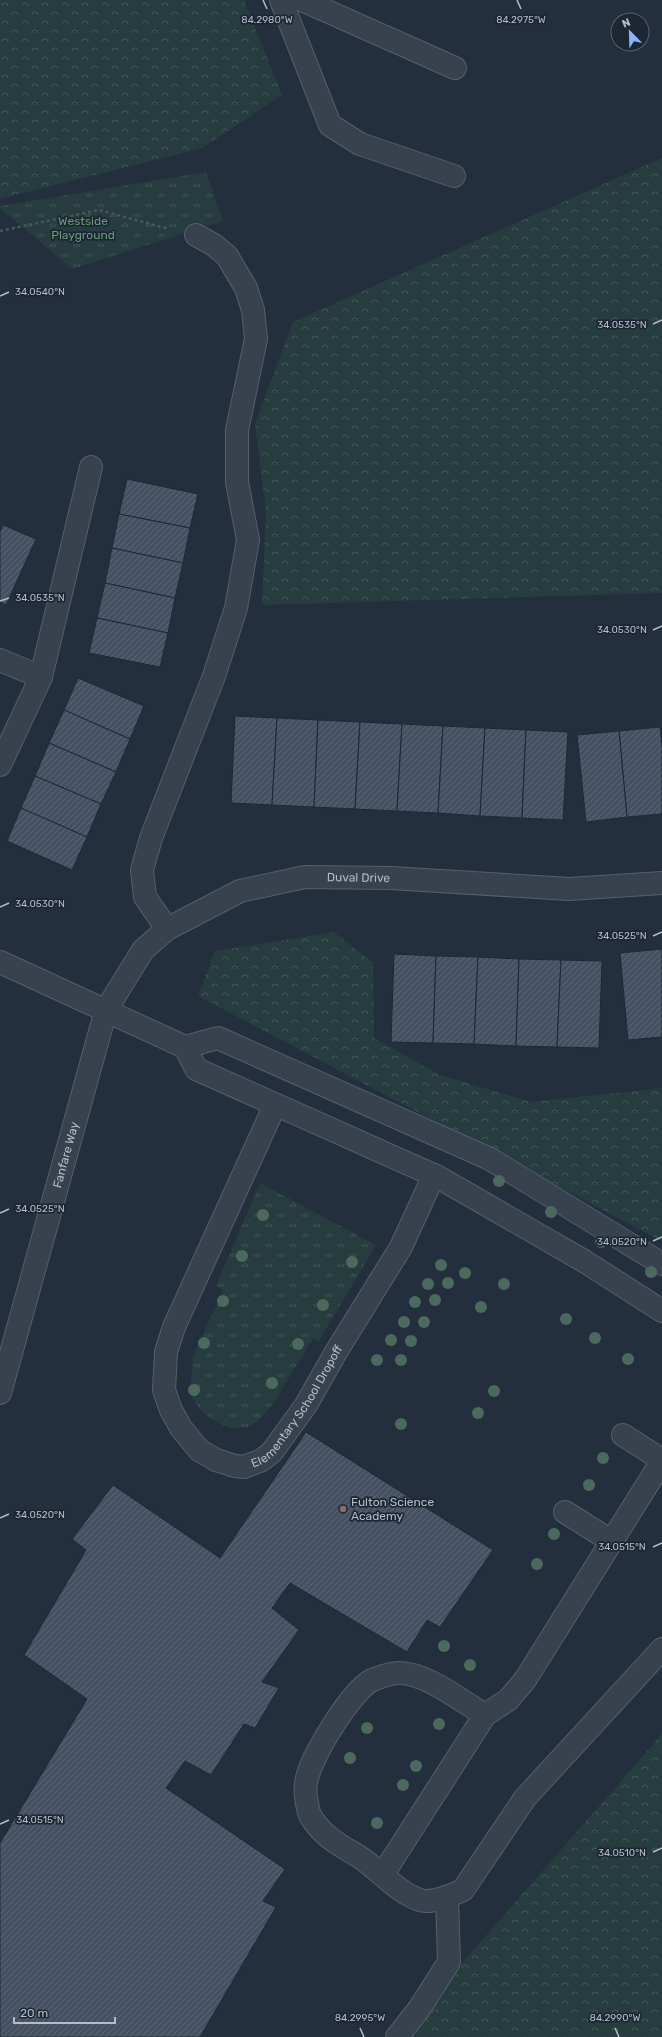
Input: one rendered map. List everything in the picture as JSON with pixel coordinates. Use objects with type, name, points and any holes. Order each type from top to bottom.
[{"type":"street","points":[[281,0],[330,125],[360,144],[454,176]]},
{"type":"street","points":[[302,0],[456,68]]},
{"type":"street","points":[[167,929],[145,898],[142,870],[151,838],[214,676],[236,608],[248,540],[237,482],[237,430],[256,339],[253,310],[246,288],[227,256],[214,245],[196,235]]},
{"type":"street","points":[[0,765],[41,677],[91,467]]},
{"type":"street","points":[[0,660],[41,677]]},
{"type":"street","name":"Duval Drive","points":[[106,1010],[143,950],[167,929],[240,891],[305,877],[391,878],[569,889],[662,883]]},
{"type":"street","points":[[0,962],[185,1047],[196,1069],[434,1175],[584,1261],[662,1311]]},
{"type":"street","name":"Fanfare Way","points":[[0,1393],[106,1010]]},
{"type":"street","points":[[185,1047],[218,1038],[490,1159],[662,1264]]},
{"type":"street","name":"Elementary School Dropoff","points":[[275,1105],[174,1327],[166,1352],[164,1390],[171,1410],[191,1441],[199,1450],[216,1460],[235,1466],[244,1467],[262,1460],[272,1452],[306,1405],[336,1352],[401,1247],[434,1175]]},
{"type":"street","points":[[383,1874],[485,1715],[508,1700],[525,1680],[662,1460],[623,1436]]},
{"type":"street","points":[[565,1512],[611,1541]]},
{"type":"street","points":[[485,1715],[430,1682],[412,1675],[397,1673],[372,1681],[362,1689],[344,1710],[313,1759],[308,1771],[305,1791],[310,1814],[317,1826],[326,1835],[383,1874],[404,1892],[421,1901],[447,1897],[463,1890],[525,1798],[662,1648]]},
{"type":"street","points":[[398,2037],[419,2009],[449,1962],[447,1897]]},
{"type":"path","points":[[0,231],[99,210],[196,235]]},
{"type":"green space","points":[[0,0],[244,0],[282,95],[202,148],[0,199]]},
{"type":"green space","points":[[662,158],[662,593],[262,605],[266,511],[255,424],[293,322]]},
{"type":"green space","name":"Westside Playground","points":[[206,172],[223,221],[72,269],[0,208],[0,206]]},
{"type":"green space","points":[[334,932],[373,963],[374,1038],[440,1075],[531,1102],[662,1088],[662,1241],[198,996],[215,951]]},
{"type":"green space","points":[[260,1183],[376,1245],[319,1341],[313,1338],[273,1404],[257,1422],[247,1427],[230,1428],[213,1420],[200,1410],[190,1393],[193,1357],[223,1290],[216,1286]]},
{"type":"green space","points":[[662,1734],[662,2037],[402,2037],[423,2008]]},
{"type":"building","points":[[127,479],[198,494],[190,528],[119,514]]},
{"type":"building","points":[[119,514],[190,528],[183,563],[112,548]]},
{"type":"building","points":[[3,525],[36,539],[6,605],[0,602],[0,532]]},
{"type":"building","points":[[112,548],[183,563],[175,598],[105,583]]},
{"type":"building","points":[[105,583],[175,598],[168,633],[97,618]]},
{"type":"building","points":[[97,618],[168,633],[160,667],[89,653]]},
{"type":"building","points":[[78,678],[144,706],[130,739],[64,710]]},
{"type":"building","points":[[64,710],[130,739],[116,772],[49,743]]},
{"type":"building","points":[[235,716],[277,718],[272,805],[231,803]]},
{"type":"building","points":[[277,718],[318,720],[314,807],[272,805]]},
{"type":"building","points":[[318,720],[360,722],[355,809],[314,807]]},
{"type":"building","points":[[360,722],[402,724],[397,811],[355,809]]},
{"type":"building","points":[[402,724],[443,726],[438,813],[397,811]]},
{"type":"building","points":[[443,726],[485,728],[480,816],[438,813]]},
{"type":"building","points":[[660,727],[662,746],[662,814],[627,817],[619,731]]},
{"type":"building","points":[[485,728],[526,730],[522,818],[480,816]]},
{"type":"building","points":[[526,730],[568,732],[563,820],[522,818]]},
{"type":"building","points":[[619,731],[627,817],[586,822],[577,735]]},
{"type":"building","points":[[49,743],[116,772],[101,804],[35,776]]},
{"type":"building","points":[[35,776],[101,804],[87,837],[21,808]]},
{"type":"building","points":[[21,808],[87,837],[72,870],[7,841]]},
{"type":"building","points":[[662,949],[662,1037],[628,1040],[620,953]]},
{"type":"building","points":[[394,954],[436,956],[433,1043],[391,1042]]},
{"type":"building","points":[[436,956],[478,957],[474,1044],[433,1043]]},
{"type":"building","points":[[478,957],[519,959],[516,1046],[474,1044]]},
{"type":"building","points":[[519,959],[561,960],[557,1047],[516,1046]]},
{"type":"building","points":[[561,960],[602,961],[599,1048],[557,1047]]},
{"type":"building","points":[[306,1432],[493,1550],[440,1627],[427,1620],[407,1652],[290,1583],[272,1608],[299,1630],[262,1682],[279,1688],[255,1728],[244,1724],[211,1775],[185,1761],[166,1788],[285,1869],[263,1901],[276,1907],[200,2037],[0,2037],[0,1843],[87,1699],[24,1655],[86,1550],[72,1539],[113,1485],[220,1558]]},
{"type":"place","name":"Fulton Science Academy","points":[[343,1509]]}]
